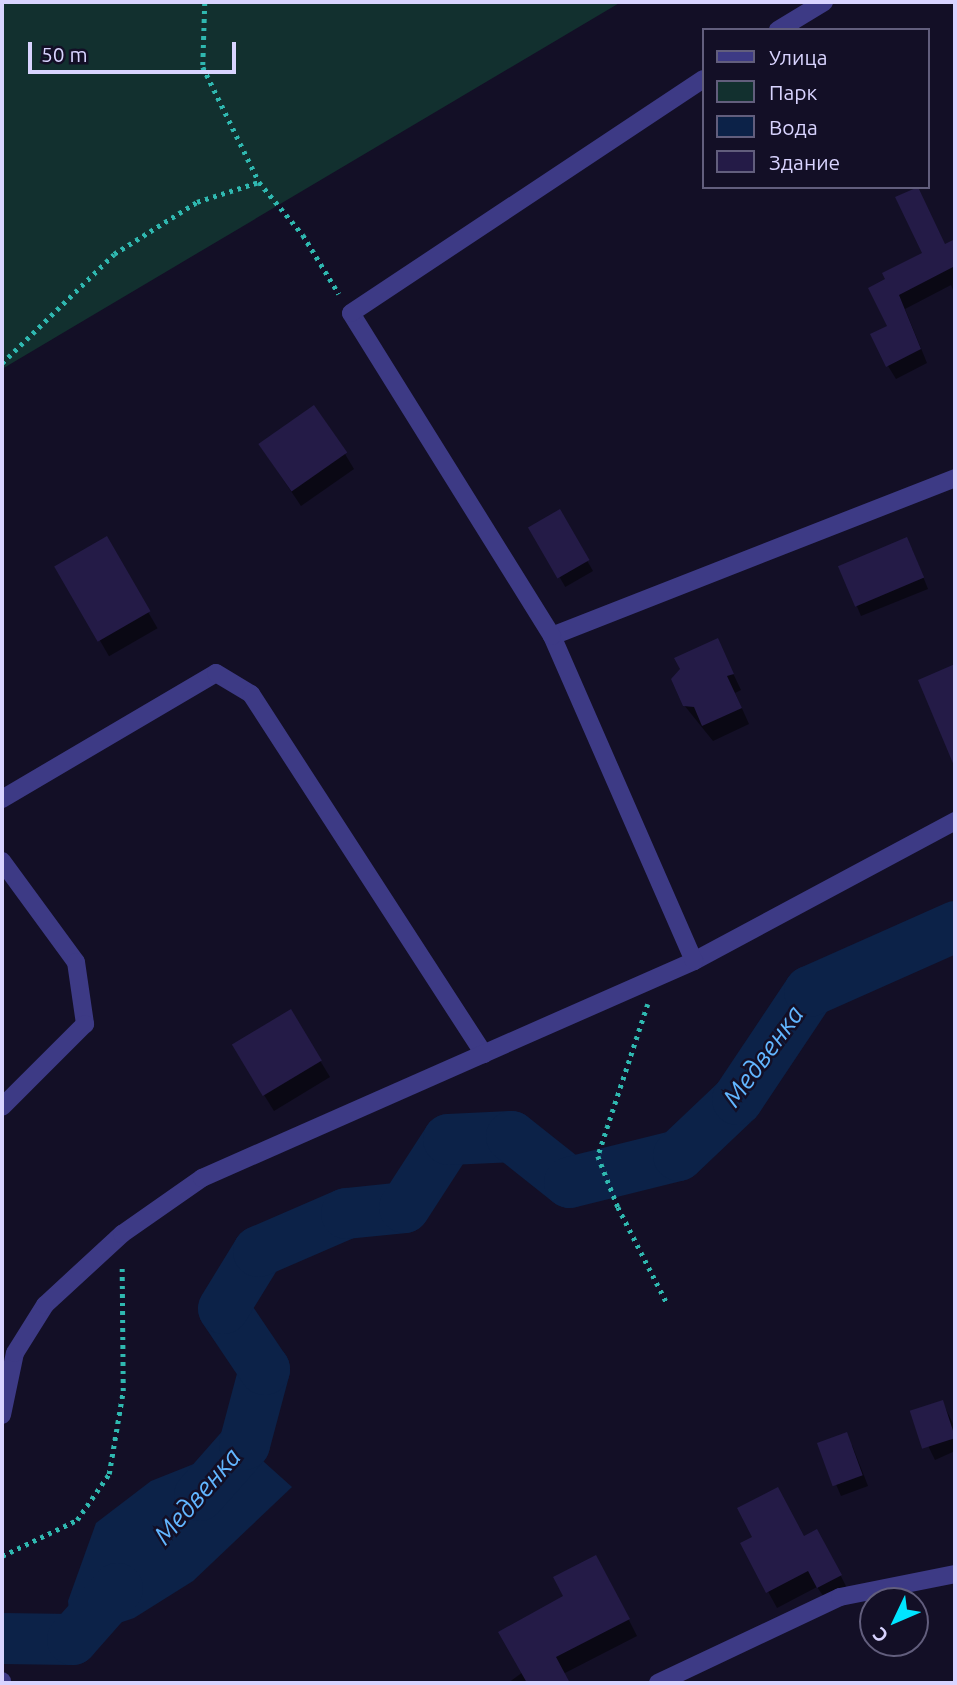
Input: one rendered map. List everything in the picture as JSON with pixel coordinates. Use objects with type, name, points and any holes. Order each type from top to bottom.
[{"type":"street","points":[[781,28],[824,2]]},
{"type":"street","points":[[694,961],[552,636],[351,313],[702,80]]},
{"type":"street","points":[[552,636],[955,478]]},
{"type":"street","points":[[2,799],[215,673],[251,694],[484,1054]]},
{"type":"street","points":[[2,1415],[15,1353],[45,1305],[122,1234],[202,1178],[694,961],[955,821]]},
{"type":"street","points":[[2,861],[76,962],[85,1024],[2,1107]]},
{"type":"street","points":[[658,1683],[715,1653],[840,1598],[955,1574]]},
{"type":"path","points":[[205,2],[203,67],[259,182],[303,235],[351,313]]},
{"type":"path","points":[[2,363],[114,254],[197,202],[259,182]]},
{"type":"path","points":[[650,999],[598,1156],[618,1207],[668,1305]]},
{"type":"path","points":[[2,1556],[77,1520],[109,1474],[123,1391],[122,1234]]},
{"type":"green space","points":[[2,2],[621,2],[2,369]]},
{"type":"water","points":[[244,1444],[292,1487],[193,1581],[134,1618],[72,1639],[68,1601],[96,1523],[151,1481]]},
{"type":"building","points":[[919,189],[945,244],[955,239],[955,266],[899,295],[921,349],[886,367],[870,334],[887,326],[868,288],[885,279],[882,273],[922,253],[895,197]]},
{"type":"building","points":[[314,405],[347,453],[292,492],[258,444]]},
{"type":"building","points":[[560,509],[590,560],[557,579],[528,528]]},
{"type":"building","points":[[107,536],[150,611],[98,642],[54,566]]},
{"type":"building","points":[[907,537],[924,578],[855,607],[838,566]]},
{"type":"building","points":[[718,638],[734,674],[727,676],[742,708],[702,726],[694,707],[683,706],[671,679],[680,669],[674,658]]},
{"type":"building","points":[[955,664],[955,768],[918,680]]},
{"type":"building","points":[[291,1009],[322,1060],[263,1096],[232,1045]]},
{"type":"building","points":[[943,1400],[955,1438],[922,1449],[910,1411]]},
{"type":"building","points":[[847,1432],[863,1475],[833,1486],[817,1443]]},
{"type":"building","points":[[778,1487],[804,1536],[817,1529],[842,1575],[817,1588],[808,1571],[766,1593],[740,1543],[752,1537],[737,1508]]},
{"type":"building","points":[[596,1555],[630,1619],[556,1657],[570,1683],[527,1683],[498,1632],[563,1596],[553,1577]]},
{"type":"waterway","name":"Медвенка","points":[[199,1495],[244,1444],[264,1369],[223,1308],[258,1251],[346,1213],[404,1207],[448,1139],[511,1136],[569,1182],[678,1155],[737,1099],[809,991],[955,926]]},
{"type":"waterway","name":"Медвенка","points":[[2,1638],[72,1639],[117,1588]]}]
